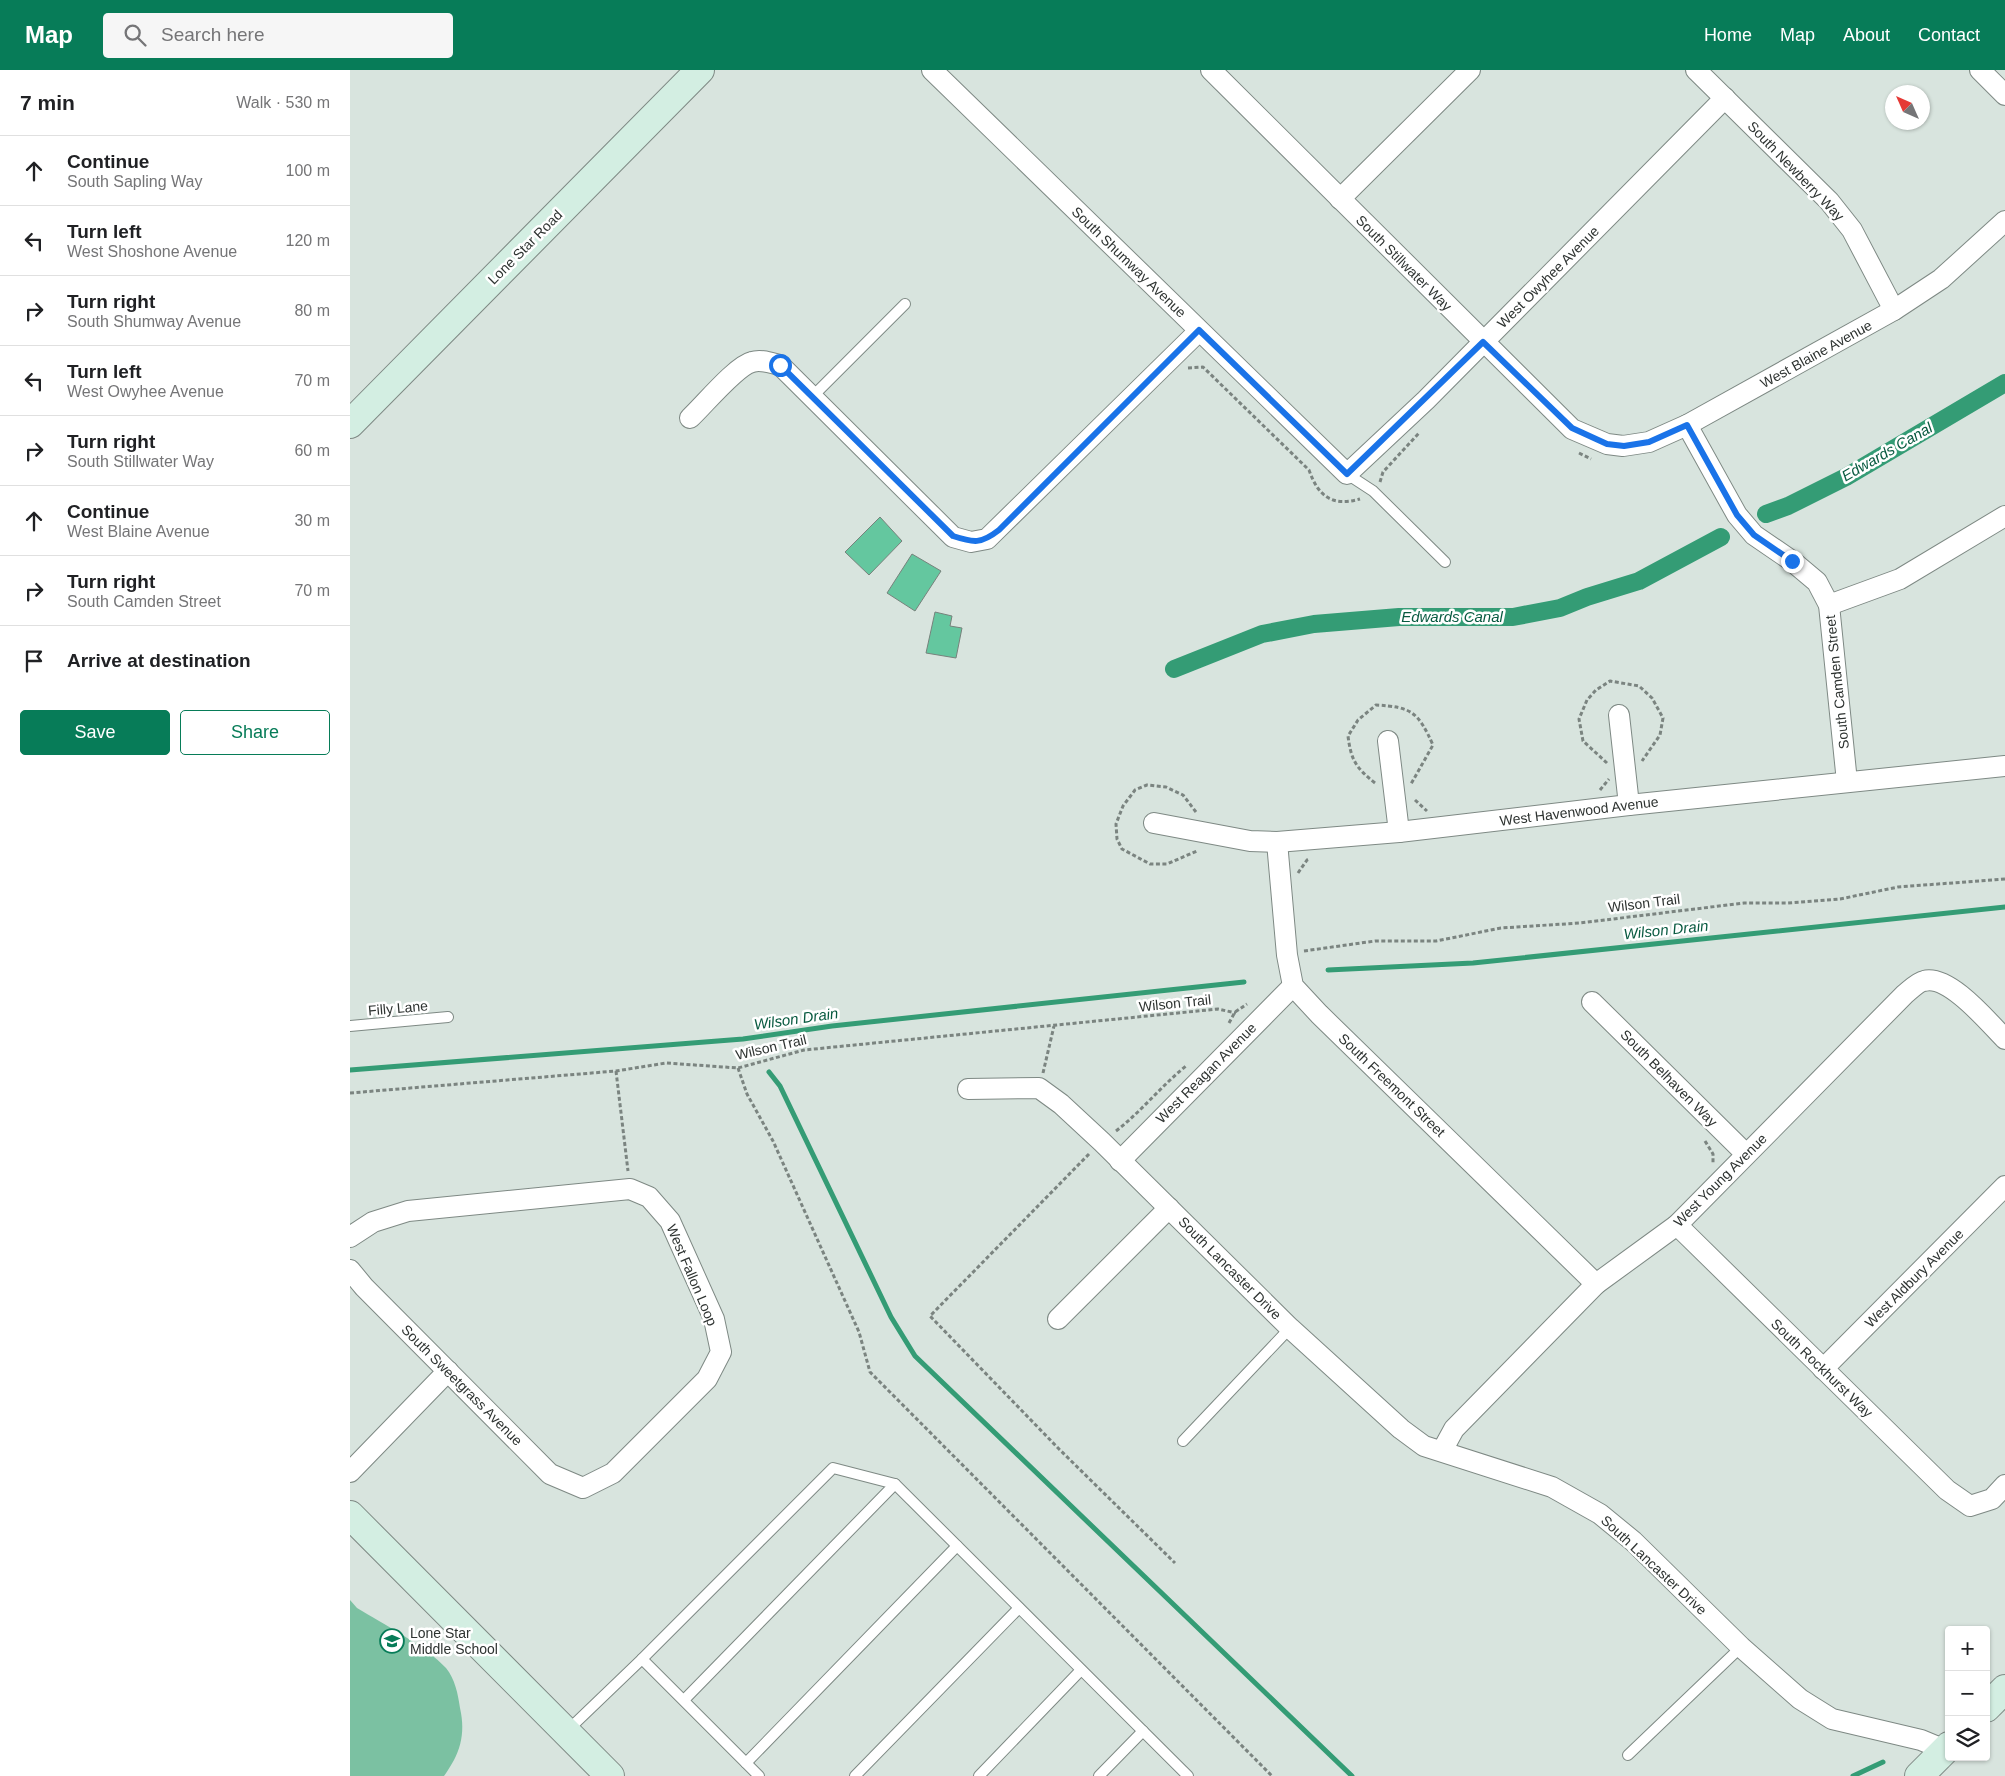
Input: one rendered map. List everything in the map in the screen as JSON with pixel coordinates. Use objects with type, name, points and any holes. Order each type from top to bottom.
[{"type":"main road","name":"Lone Star Road","points":[[350,424],[700,70]]},
{"type":"main road","points":[[350,1514],[610,1776]]},
{"type":"main road","points":[[1990,1704],[2005,1689]]},
{"type":"main road","points":[[1919,1776],[1945,1750]]},
{"type":"street","name":"South Shumway Avenue","points":[[932,70],[1347,474]]},
{"type":"street","name":"South Stillwater Way","points":[[1211,70],[1483,342],[1572,428],[1602,452]]},
{"type":"street","points":[[1340,199],[1470,70]]},
{"type":"street","name":"South Newberry Way","points":[[1696,70],[1829,201],[1846,222],[1894,310]]},
{"type":"street","points":[[1980,70],[2005,95]]},
{"type":"street","name":"West Owyhee Avenue","points":[[1347,474],[1483,342],[1725,98]]},
{"type":"street","name":"West Blaine Avenue","points":[[1602,452],[1649,442],[1687,425],[1894,310],[1941,279],[2005,220]]},
{"type":"street","points":[[690,418],[740,369],[752,362],[765,361],[780,365],[953,536],[971,542],[987,539],[999,530],[1199,330]]},
{"type":"street","name":"South Camden Street","points":[[1687,425],[1737,515],[1754,535],[1792,561],[1817,582],[1829,605],[1847,782]]},
{"type":"street","points":[[1829,605],[1900,579],[2005,516]]},
{"type":"street","points":[[1619,715],[1629,805]]},
{"type":"street","points":[[1388,741],[1399,832]]},
{"type":"street","name":"West Havenwood Avenue","points":[[1154,823],[1250,841],[1277,842],[1399,832],[1629,805],[2005,766]]},
{"type":"street","points":[[1277,842],[1298,954],[1293,986]]},
{"type":"street","name":"West Young Avenue","points":[[1442,1451],[1454,1429],[1596,1284],[1677,1225],[1905,994],[1924,981],[1938,981],[1960,994],[2005,1039]]},
{"type":"street","name":"West Reagan Avenue","points":[[1120,1161],[1293,986]]},
{"type":"street","name":"South Freemont Street","points":[[1293,986],[1319,1014],[1596,1284]]},
{"type":"street","name":"South Belhaven Way","points":[[1592,1002],[1746,1154]]},
{"type":"street","points":[[968,1089],[1039,1088]]},
{"type":"street","name":"South Lancaster Drive","points":[[1039,1088],[1061,1104],[1290,1328],[1401,1429],[1424,1446],[1552,1487],[1600,1514],[1633,1541],[1741,1647],[1800,1699],[1832,1719],[1945,1747]]},
{"type":"street","name":"West Aldbury Avenue","points":[[1823,1369],[2005,1186]]},
{"type":"street","points":[[350,1237],[373,1222],[408,1211],[630,1189]]},
{"type":"street","name":"West Fallon Loop","points":[[584,1488],[613,1473],[620,1467],[707,1379],[721,1352],[714,1319],[670,1221],[649,1197],[630,1189]]},
{"type":"street","name":"South Lancaster Drive","points":[[1058,1319],[1169,1208]]},
{"type":"street","name":"South Rockhurst Way","points":[[1677,1225],[1947,1490],[1970,1506],[1992,1498],[2005,1485]]},
{"type":"street","name":"South Sweetgrass Avenue","points":[[350,1270],[364,1287],[550,1474],[584,1488]]},
{"type":"street","points":[[350,1472],[448,1371]]},
{"type":"lane","points":[[812,397],[905,304]]},
{"type":"lane","points":[[1347,474],[1373,491],[1445,562]]},
{"type":"lane","name":"Filly Lane","points":[[350,1026],[448,1017]]},
{"type":"lane","name":"South Lancaster Drive","points":[[1183,1441],[1290,1328]]},
{"type":"lane","points":[[566,1732],[642,1659],[832,1468],[895,1484],[1188,1776]]},
{"type":"lane","points":[[684,1700],[895,1484]]},
{"type":"lane","points":[[746,1763],[957,1546]]},
{"type":"lane","points":[[855,1776],[1019,1608]]},
{"type":"lane","points":[[1628,1755],[1741,1647]]},
{"type":"lane","points":[[642,1659],[759,1776]]},
{"type":"lane","points":[[979,1776],[1081,1670]]},
{"type":"lane","points":[[1098,1776],[1143,1731]]},
{"type":"path","points":[[1183,371],[1189,366],[1203,367],[1309,470],[1313,482],[1322,495],[1332,500],[1348,502],[1363,498],[1373,491],[1380,482],[1383,472],[1416,439],[1424,426]]},
{"type":"path","points":[[1577,451],[1584,457],[1602,452]]},
{"type":"path","points":[[1611,767],[1583,741],[1580,719],[1588,700],[1596,690],[1610,681],[1639,686],[1652,698],[1663,718],[1660,734],[1642,762],[1642,769]]},
{"type":"path","points":[[1379,786],[1359,770],[1350,753],[1348,736],[1358,720],[1376,705],[1407,708],[1424,726],[1433,745],[1408,789]]},
{"type":"path","points":[[1595,795],[1610,776]]},
{"type":"path","points":[[1198,814],[1183,795],[1166,787],[1148,785],[1135,790],[1123,806],[1116,824],[1117,839],[1122,849],[1150,864],[1167,864],[1201,850]]},
{"type":"path","points":[[1412,796],[1416,803],[1427,811],[1435,810]]},
{"type":"path","points":[[1296,878],[1306,860],[1316,857]]},
{"type":"path","name":"Wilson Trail","points":[[1298,954],[1375,941],[1436,941],[1501,928],[1580,923],[1744,903],[1788,903],[1840,899],[1898,887],[2005,879]]},
{"type":"path","points":[[1298,954],[1303,942]]},
{"type":"path","points":[[1227,1028],[1235,1012],[1254,1000]]},
{"type":"path","name":"Wilson Trail","points":[[350,1093],[616,1071],[666,1063],[738,1068],[804,1050],[1218,1009],[1235,1012]]},
{"type":"path","points":[[1235,1012],[1250,1028]]},
{"type":"path","points":[[1039,1088],[1054,1026]]},
{"type":"path","points":[[1116,1131],[1133,1118],[1169,1079],[1188,1064]]},
{"type":"path","points":[[738,1068],[747,1094],[773,1141],[858,1332],[870,1372],[1272,1776]]},
{"type":"path","points":[[616,1071],[630,1189]]},
{"type":"path","points":[[1703,1137],[1713,1154],[1713,1168]]},
{"type":"path","points":[[1088,1153],[930,1316],[1059,1449],[1175,1562]]},
{"type":"green space","name":"Lone Star Middle School","points":[[350,1600],[357,1608],[404,1636],[438,1660],[452,1677],[456,1687],[462,1718],[462,1736],[458,1752],[444,1776],[350,1776]]},
{"type":"building","points":[[880,517],[902,541],[869,575],[845,552]]},
{"type":"building","points":[[912,554],[941,571],[915,611],[887,593]]},
{"type":"building","points":[[935,612],[952,616],[950,626],[962,628],[956,658],[926,653]]},
{"type":"waterway","name":"Edwards Canal","points":[[1766,514],[1788,506],[1846,477],[2005,383]]},
{"type":"waterway","name":"Edwards Canal","points":[[1174,669],[1262,634],[1314,624],[1399,617],[1513,617],[1560,608],[1587,597],[1639,581],[1721,537]]},
{"type":"waterway","name":"Wilson Drain","points":[[1328,970],[1473,963],[2005,907]]},
{"type":"waterway","name":"Wilson Drain","points":[[350,1070],[743,1039],[832,1026],[1244,982]]},
{"type":"waterway","points":[[769,1072],[780,1086],[891,1317],[915,1356],[1352,1776]]},
{"type":"waterway","points":[[1853,1776],[1883,1762]]},
{"type":"place","name":"Lone Star Middle School","points":[[392,1641]]},
{"type":"route","points":[[780,365],[953,536],[971,542],[987,539],[999,530],[1199,330],[1347,474],[1426,400],[1483,342],[1572,428],[1607,444],[1624,446],[1649,442],[1687,425],[1737,515],[1754,535],[1792,561]]}]
